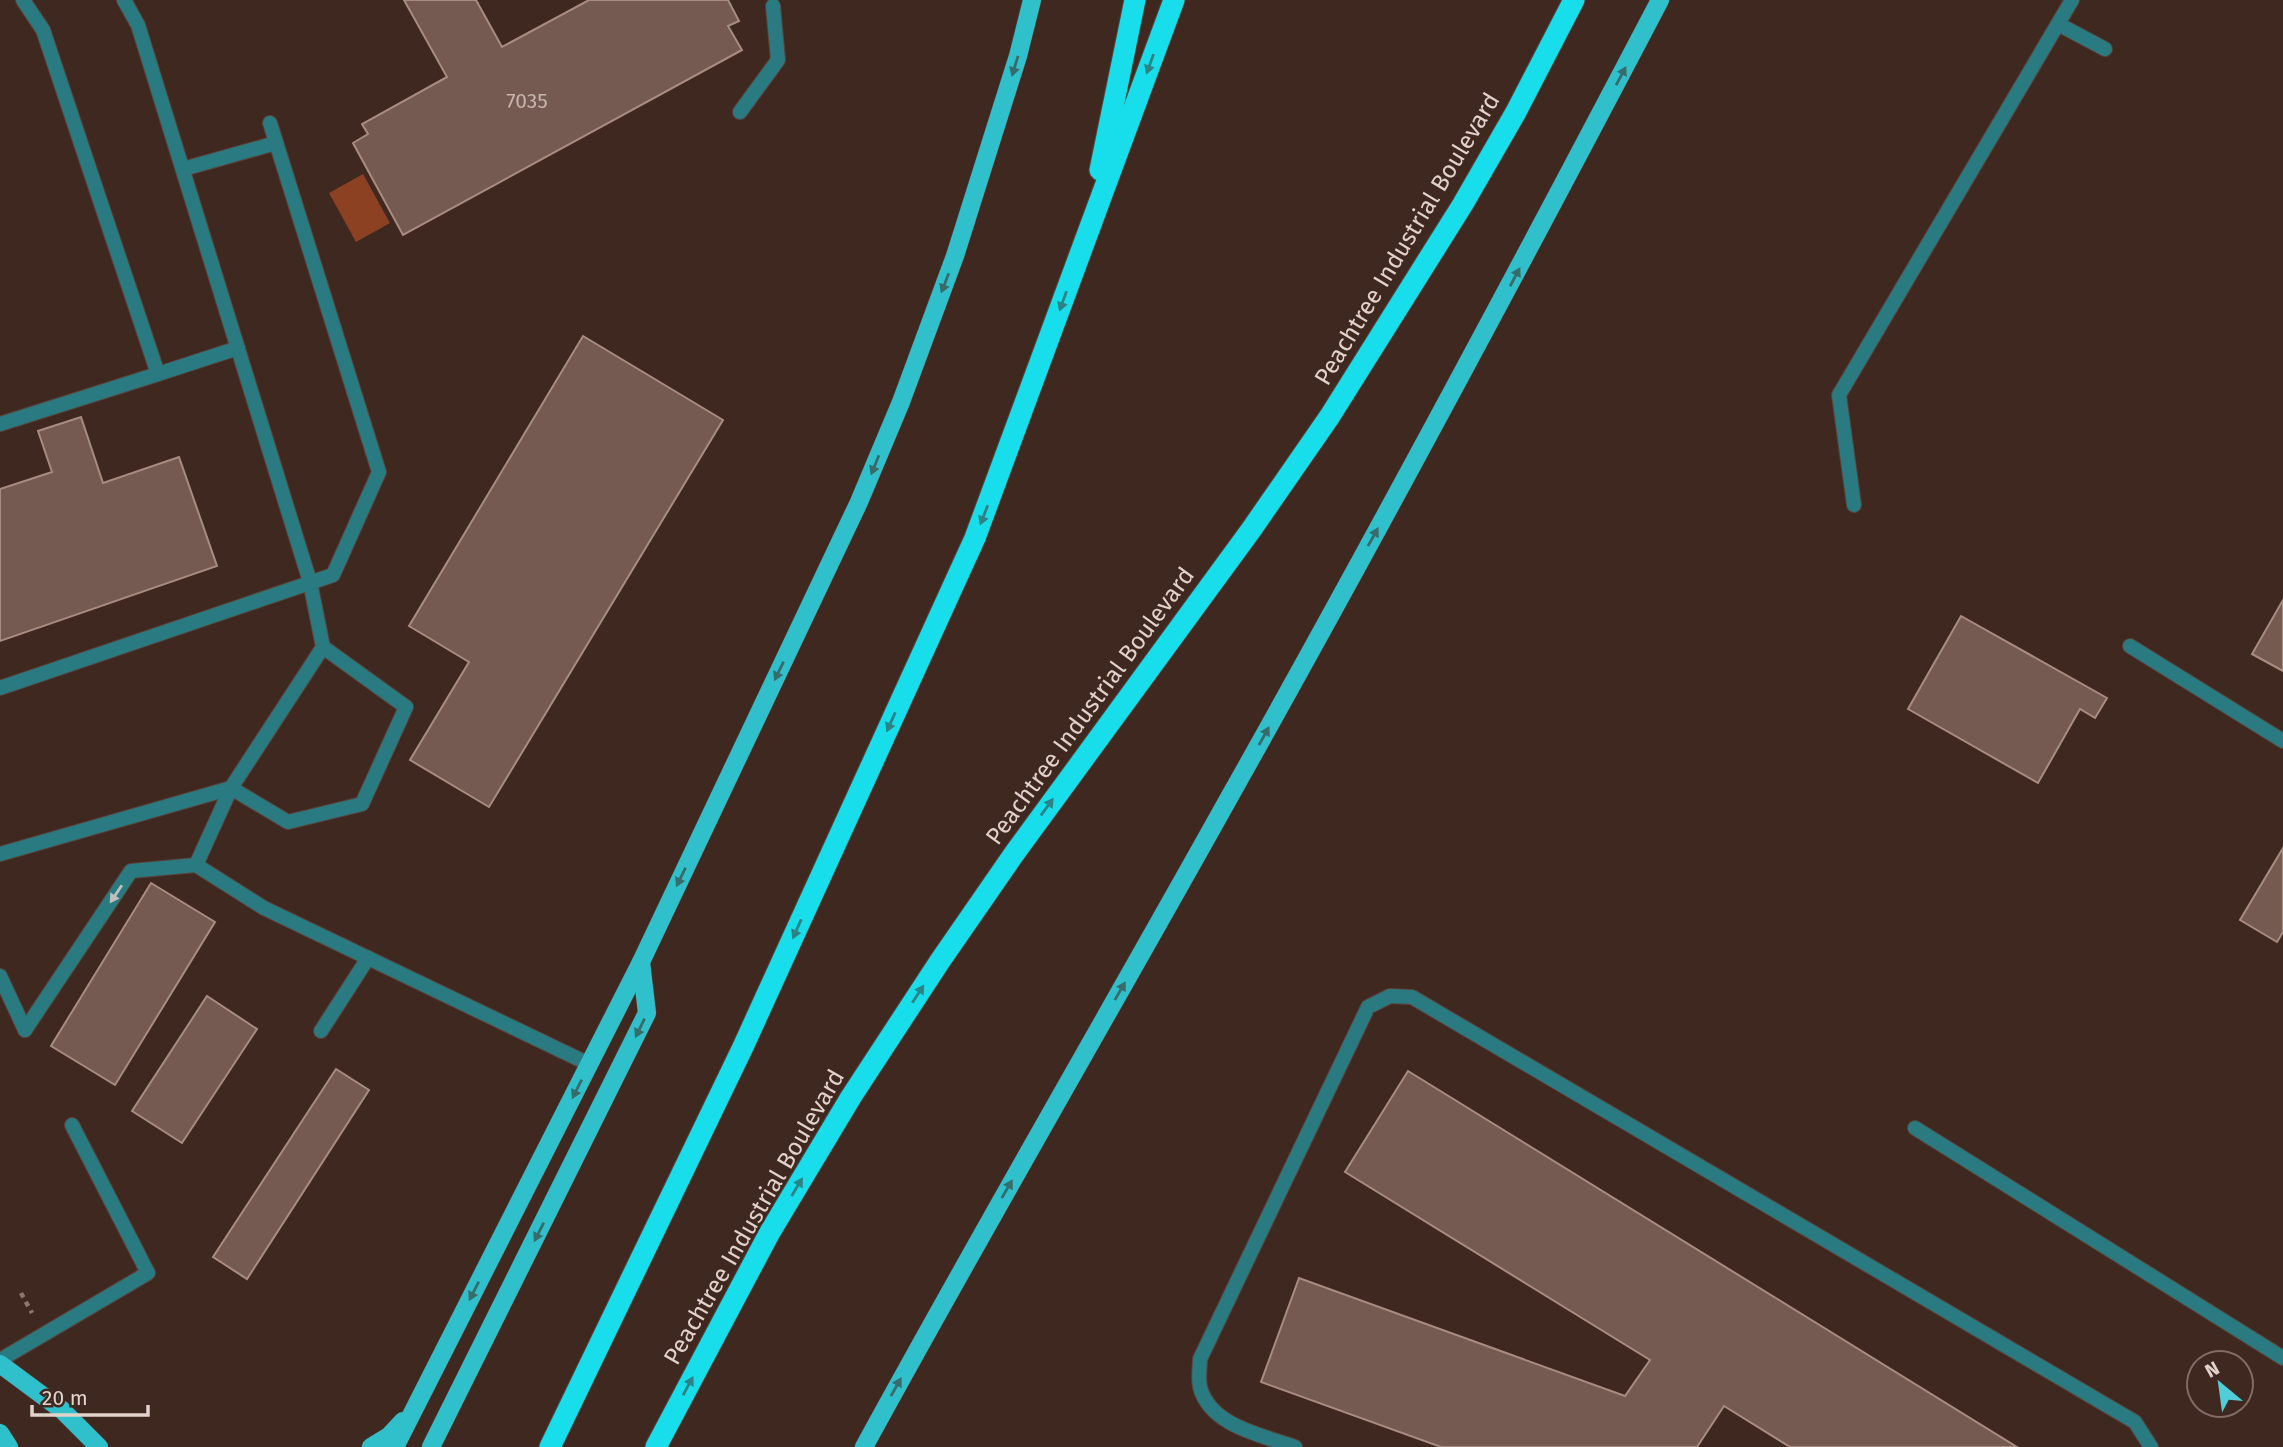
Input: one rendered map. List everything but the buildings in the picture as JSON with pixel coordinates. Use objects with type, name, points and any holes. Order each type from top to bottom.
[{"type":"highway","points":[[1087,237],[1135,0]]},
{"type":"highway","points":[[550,1447],[743,1046],[975,538],[1174,0]]},
{"type":"highway","name":"Peachtree Industrial Boulevard","points":[[656,1447],[770,1232],[851,1097],[1006,865],[1251,530],[1330,416],[1463,204],[1516,112],[1574,0]]},
{"type":"main road","points":[[396,1447],[640,962],[859,502],[901,402],[955,256],[1018,56],[1032,0]]},
{"type":"main road","points":[[864,1447],[944,1300],[1231,796],[1483,338],[1660,0]]},
{"type":"main road","points":[[430,1447],[647,1013],[640,962]]},
{"type":"main road","points":[[0,1362],[62,1410],[99,1447]]},
{"type":"main road","points":[[371,1447],[389,1436],[413,1411]]},
{"type":"main road","points":[[0,1433],[9,1447]]},
{"type":"lane","points":[[23,0],[43,30],[158,374]]},
{"type":"lane","points":[[0,853],[230,788],[288,822],[362,804],[406,707],[323,647],[310,582],[183,169],[138,25],[124,0]]},
{"type":"lane","points":[[1854,505],[1839,395],[2071,0]]},
{"type":"lane","points":[[740,112],[778,60],[773,6]]},
{"type":"lane","points":[[2058,24],[2105,49]]},
{"type":"lane","points":[[0,688],[333,575],[379,472],[270,123]]},
{"type":"lane","points":[[183,169],[276,143]]},
{"type":"lane","points":[[0,424],[238,348]]},
{"type":"lane","points":[[2130,646],[2283,741]]},
{"type":"lane","points":[[196,865],[230,788],[323,647]]},
{"type":"lane","points":[[0,976],[25,1030],[131,871],[196,865],[264,908],[589,1064]]},
{"type":"lane","points":[[321,1031],[368,958]]},
{"type":"lane","points":[[1295,1447],[1229,1422],[1209,1408],[1199,1385],[1200,1359],[1368,1007],[1390,996],[1412,997],[2135,1422],[2151,1447]]},
{"type":"lane","points":[[0,1362],[148,1273],[72,1125]]},
{"type":"lane","points":[[1915,1128],[2283,1358]]},
{"type":"shaded area","points":[[363,174],[390,223],[356,242],[329,193]]}]
